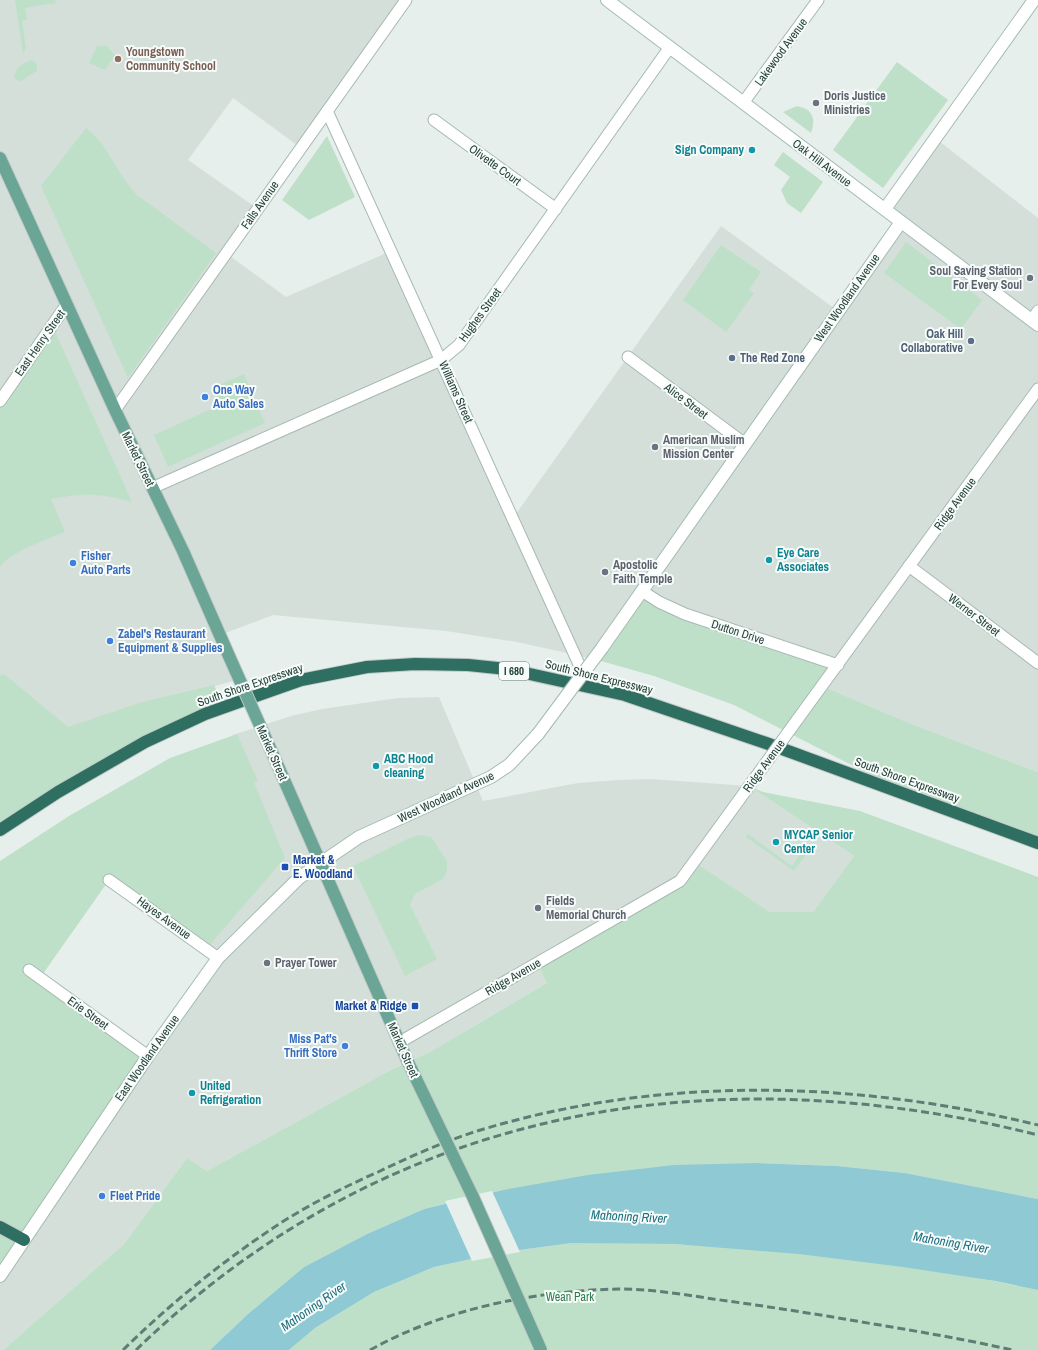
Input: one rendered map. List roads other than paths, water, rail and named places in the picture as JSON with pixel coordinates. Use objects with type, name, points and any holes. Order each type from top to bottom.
[{"type":"highway","name":"South Shore Expressway","points":[[0,830],[58,792],[145,742],[221,707],[301,680],[367,668],[415,664],[468,665],[506,669],[625,695],[766,743],[1038,843]]},
{"type":"highway","points":[[0,1227],[24,1240]]},
{"type":"main road","name":"Market Street","points":[[0,158],[115,410],[183,551],[408,1062],[473,1197],[541,1350]]},
{"type":"street","name":"Falls Avenue","points":[[115,410],[406,0]]},
{"type":"street","name":"Oak Hill Avenue","points":[[607,0],[901,222],[1036,318]]},
{"type":"street","name":"Lakewood Avenue","points":[[743,103],[818,0]]},
{"type":"street","points":[[885,209],[1034,0]]},
{"type":"street","name":"Hughes Street","points":[[152,488],[441,360],[459,345],[670,48]]},
{"type":"street","name":"Williams Street","points":[[327,111],[583,673]]},
{"type":"street","name":"Olivette Court","points":[[434,120],[556,209]]},
{"type":"street","name":"West Woodland Avenue","points":[[320,863],[359,838],[491,777],[509,765],[538,734],[602,648],[901,222]]},
{"type":"street","name":"East Henry Street","points":[[0,401],[67,304]]},
{"type":"street","name":"Alice Street","points":[[628,357],[745,444]]},
{"type":"street","name":"Ridge Avenue","points":[[400,1042],[680,881],[1038,389]]},
{"type":"street","name":"Werner Street","points":[[909,566],[1038,663]]},
{"type":"street","name":"Dutton Drive","points":[[642,591],[658,602],[685,614],[838,665]]},
{"type":"street","name":"East Woodland Avenue","points":[[0,1276],[148,1056],[218,958],[299,878],[320,863]]},
{"type":"street","name":"Hayes Avenue","points":[[109,880],[218,958]]},
{"type":"street","name":"Erie Street","points":[[29,970],[148,1056]]},
{"type":"water","name":"Mahoning River","points":[[758,1163],[837,1166],[905,1173],[1038,1199],[1038,1290],[995,1281],[903,1267],[799,1254],[675,1244],[572,1243],[504,1252],[434,1267],[374,1292],[315,1328],[289,1350],[210,1350],[248,1314],[304,1267],[367,1234],[424,1209],[503,1190],[588,1175],[674,1165]]},
{"type":"railway","points":[[123,1350],[176,1301],[214,1271],[273,1228],[311,1205],[351,1184],[437,1146],[474,1132],[543,1113],[613,1101],[684,1093],[755,1090],[826,1092],[898,1099],[968,1110],[1038,1125]]},
{"type":"railway","points":[[136,1350],[233,1268],[336,1203],[444,1154],[557,1121],[673,1103],[793,1100],[914,1110],[1038,1135]]},
{"type":"railway","points":[[370,1350],[428,1323],[490,1305],[522,1298],[618,1289],[666,1292],[784,1309],[943,1336],[1012,1350]]},
{"type":"place","name":"Youngstown Community School","points":[[118,59]]},
{"type":"place","name":"Doris Justice Ministries","points":[[816,103]]},
{"type":"place","name":"Sign Company","points":[[752,150]]},
{"type":"place","name":"Soul Saving Station For Every Soul","points":[[1030,278]]},
{"type":"place","name":"Oak Hill Collaborative","points":[[971,341]]},
{"type":"place","name":"The Red Zone","points":[[732,358]]},
{"type":"place","name":"One Way Auto Sales","points":[[205,397]]},
{"type":"place","name":"American Muslim Mission Center","points":[[655,447]]},
{"type":"place","name":"Eye Care Associates","points":[[769,560]]},
{"type":"place","name":"Fisher Auto Parts","points":[[73,563]]},
{"type":"place","name":"Apostolic Faith Temple","points":[[605,572]]},
{"type":"place","name":"Zabel's Restaurant Equipment & Supplies","points":[[110,641]]},
{"type":"place","name":"ABC Hood cleaning","points":[[376,766]]},
{"type":"place","name":"MYCAP Senior Center","points":[[776,842]]},
{"type":"place","name":"Market & E. Woodland","points":[[285,867]]},
{"type":"place","name":"Fields Memorial Church","points":[[538,908]]},
{"type":"place","name":"Prayer Tower","points":[[267,963]]},
{"type":"place","name":"Market & Ridge","points":[[415,1006]]},
{"type":"place","name":"Miss Pat's Thrift Store","points":[[345,1046]]},
{"type":"place","name":"United Refrigeration","points":[[192,1093]]},
{"type":"place","name":"Fleet Pride","points":[[102,1196]]},
{"type":"park label","name":"Wean Park","points":[[570,1297]]}]
